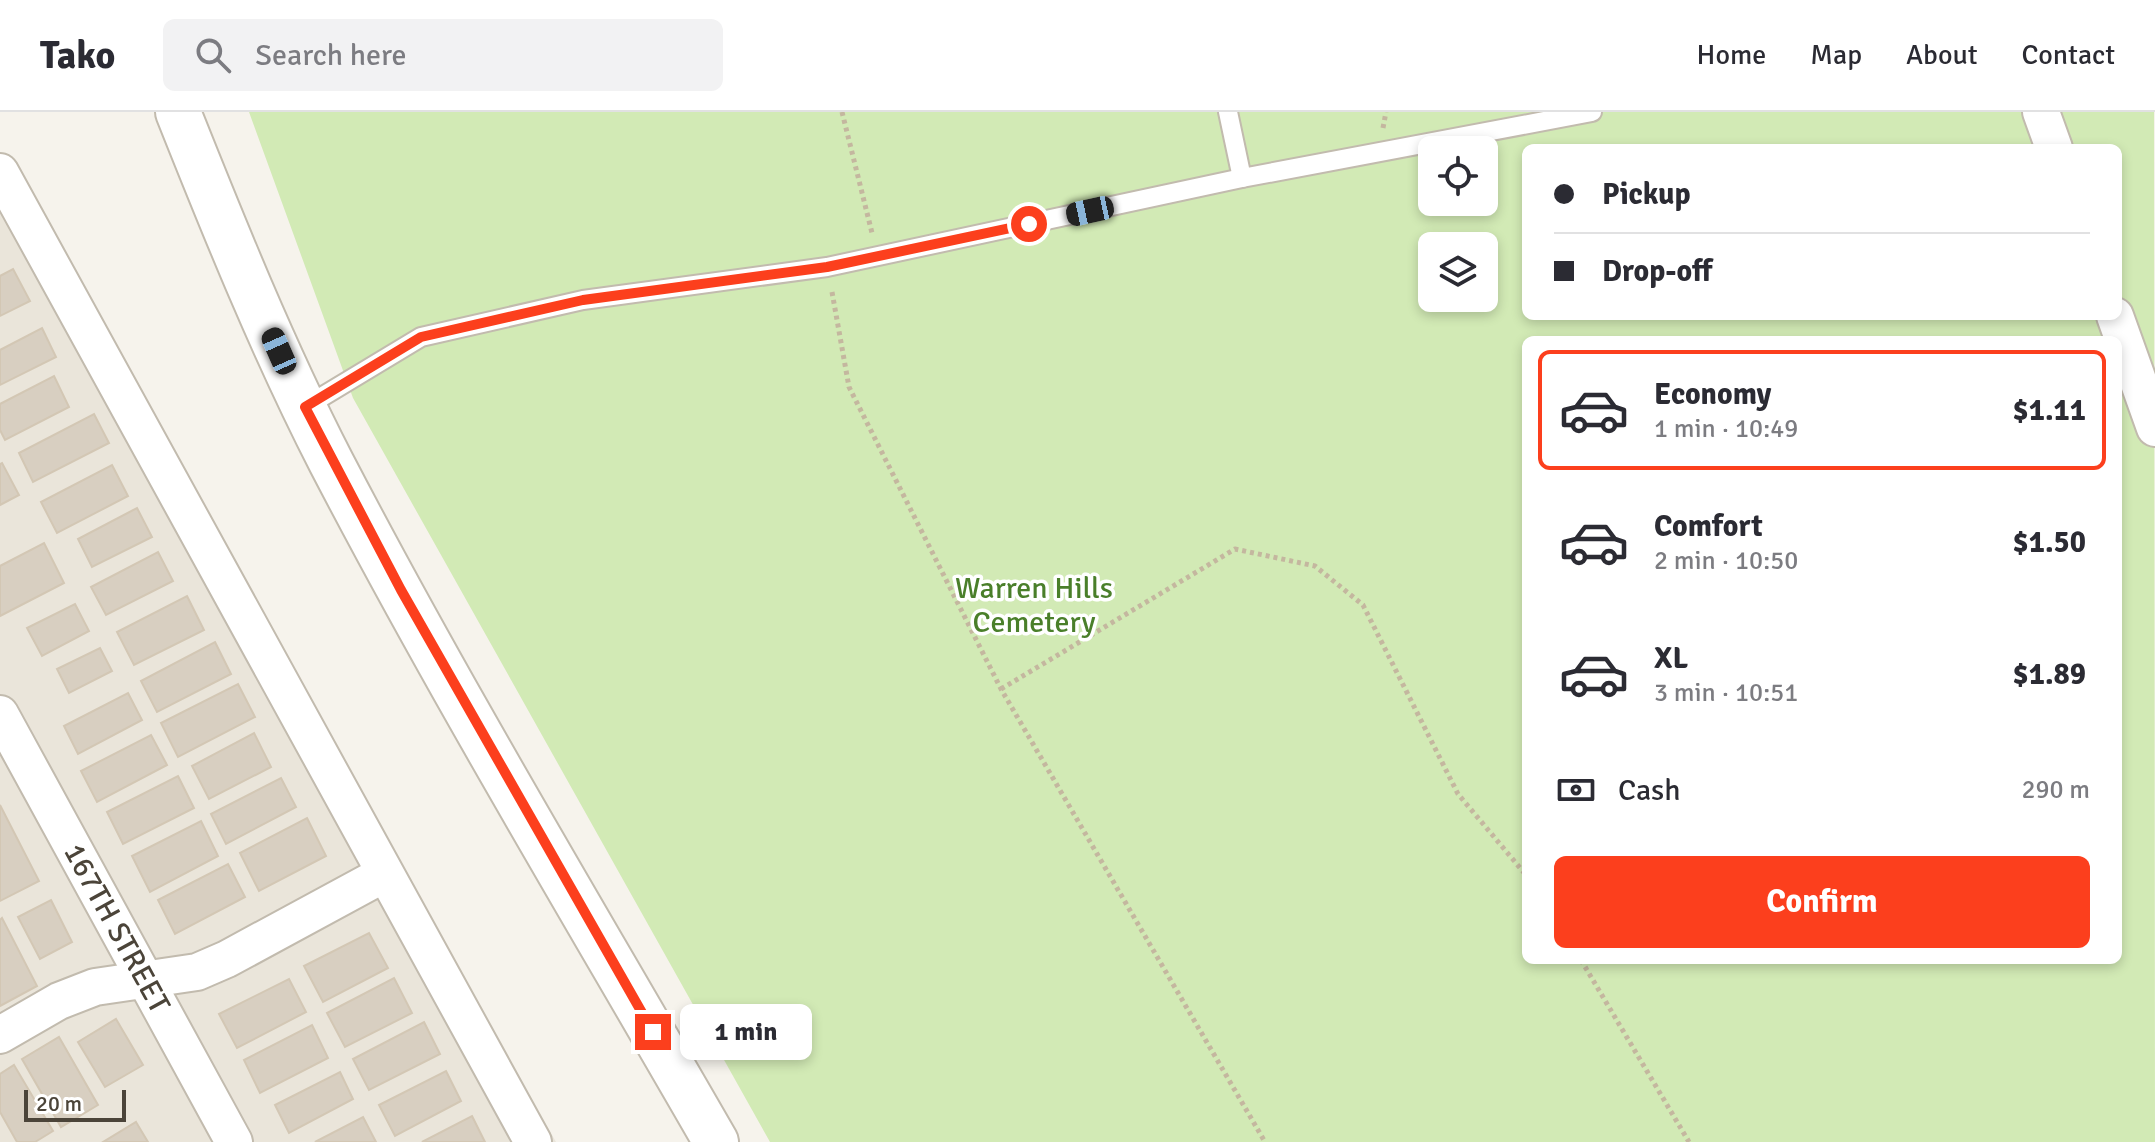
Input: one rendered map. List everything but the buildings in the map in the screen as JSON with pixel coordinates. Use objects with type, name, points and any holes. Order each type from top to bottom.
[{"type":"street","points":[[178,112],[305,407],[422,628],[716,1142]]},
{"type":"street","points":[[2041,112],[2053,144]]},
{"type":"street","points":[[0,172],[533,1142]]},
{"type":"street","points":[[2116,320],[2155,428]]},
{"type":"street","name":"167TH STREET","points":[[0,714],[11,758],[146,981],[234,1142]]},
{"type":"street","points":[[0,1035],[59,1001],[95,987],[197,972],[227,959],[384,874]]},
{"type":"lane","points":[[1228,112],[1242,178]]},
{"type":"lane","points":[[305,407],[421,337],[583,300],[827,267],[1242,178],[1592,112]]},
{"type":"path","points":[[842,112],[878,257]]},
{"type":"path","points":[[827,267],[849,387],[1001,689],[1265,1142]]},
{"type":"path","points":[[1001,689],[1235,549],[1315,566],[1363,605],[1458,794],[1522,870]]},
{"type":"path","points":[[1583,964],[1689,1142]]},
{"type":"shaded area","points":[[0,177],[556,1142],[0,1142]]},
{"type":"green space","name":"Warren Hills Cemetery","points":[[249,112],[2154,112],[2155,1142],[770,1142],[353,398]]},
{"type":"route","points":[[653,1032],[401,590],[305,407],[421,337],[583,300],[827,267],[1029,224]]}]
